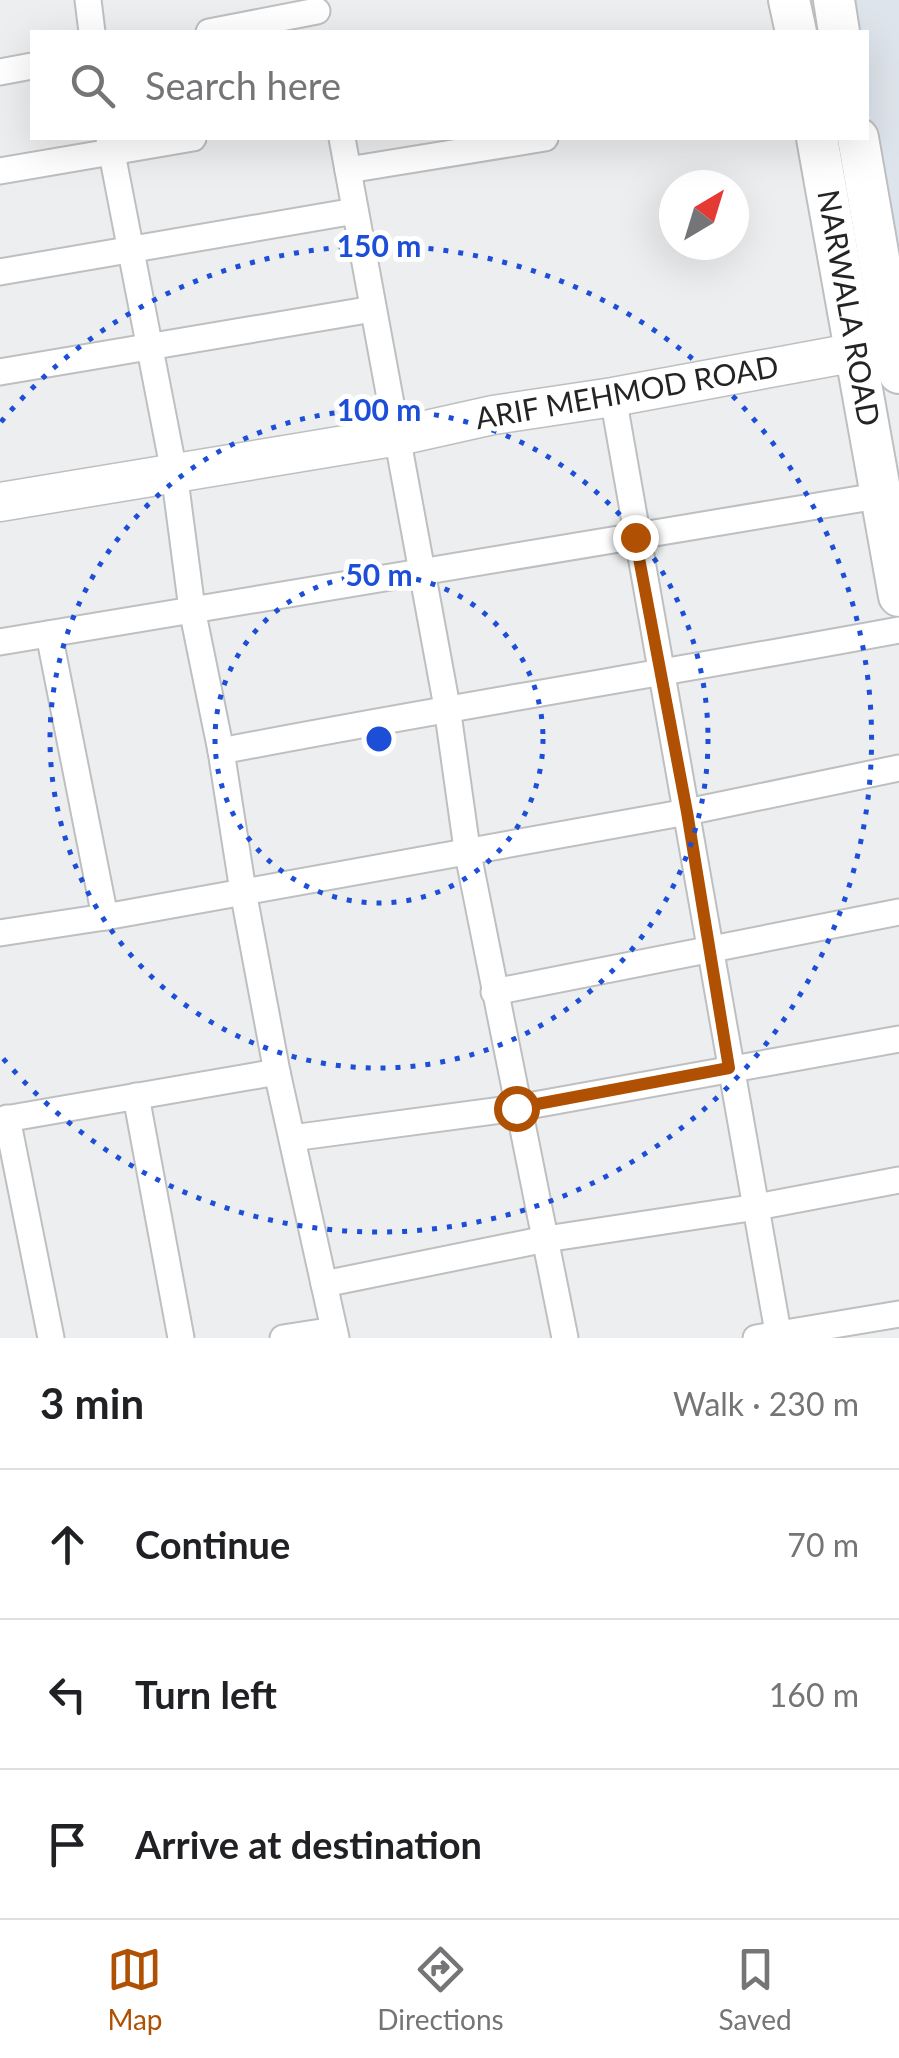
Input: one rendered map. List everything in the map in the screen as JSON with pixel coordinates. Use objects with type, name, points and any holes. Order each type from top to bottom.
[{"type":"main road","points":[[789,0],[796,30]]},
{"type":"main road","points":[[834,0],[840,30]]},
{"type":"main road","name":"NARWALA ROAD","points":[[817,140],[851,338],[884,495],[899,596]]},
{"type":"main road","name":"NARWALA ROAD","points":[[858,140],[896,338]]},
{"type":"street","points":[[88,0],[92,30]]},
{"type":"street","points":[[222,30],[317,15]]},
{"type":"street","points":[[0,72],[30,66]]},
{"type":"street","points":[[0,171],[111,145],[169,140]]},
{"type":"street","points":[[342,140],[447,707],[466,849],[566,1338]]},
{"type":"street","points":[[348,170],[533,140]]},
{"type":"street","points":[[111,145],[174,472],[192,609],[277,1072],[335,1334],[283,1338]]},
{"type":"street","points":[[0,272],[355,211]]},
{"type":"street","points":[[0,372],[374,309]]},
{"type":"street","name":"ARIF MEHMOD ROAD","points":[[0,502],[613,397],[851,338],[896,338]]},
{"type":"street","points":[[613,397],[729,1068],[757,1207],[771,1337],[899,1314]]},
{"type":"street","points":[[0,642],[884,495]]},
{"type":"street","points":[[221,751],[447,707],[662,674],[899,630]]},
{"type":"street","points":[[49,634],[105,917]]},
{"type":"street","points":[[0,933],[687,812],[899,768]]},
{"type":"street","points":[[494,992],[899,912]]},
{"type":"street","points":[[292,1138],[516,1108],[899,1040]]},
{"type":"street","points":[[51,1338],[3,1119],[277,1072]]},
{"type":"street","points":[[136,1096],[181,1338]]},
{"type":"street","points":[[324,1284],[546,1239],[757,1207],[899,1180]]},
{"type":"shaded area","points":[[847,0],[899,0],[899,280],[869,115],[869,30],[853,30]]},
{"type":"route","points":[[516,1108],[729,1068],[687,812],[635,537]]}]
